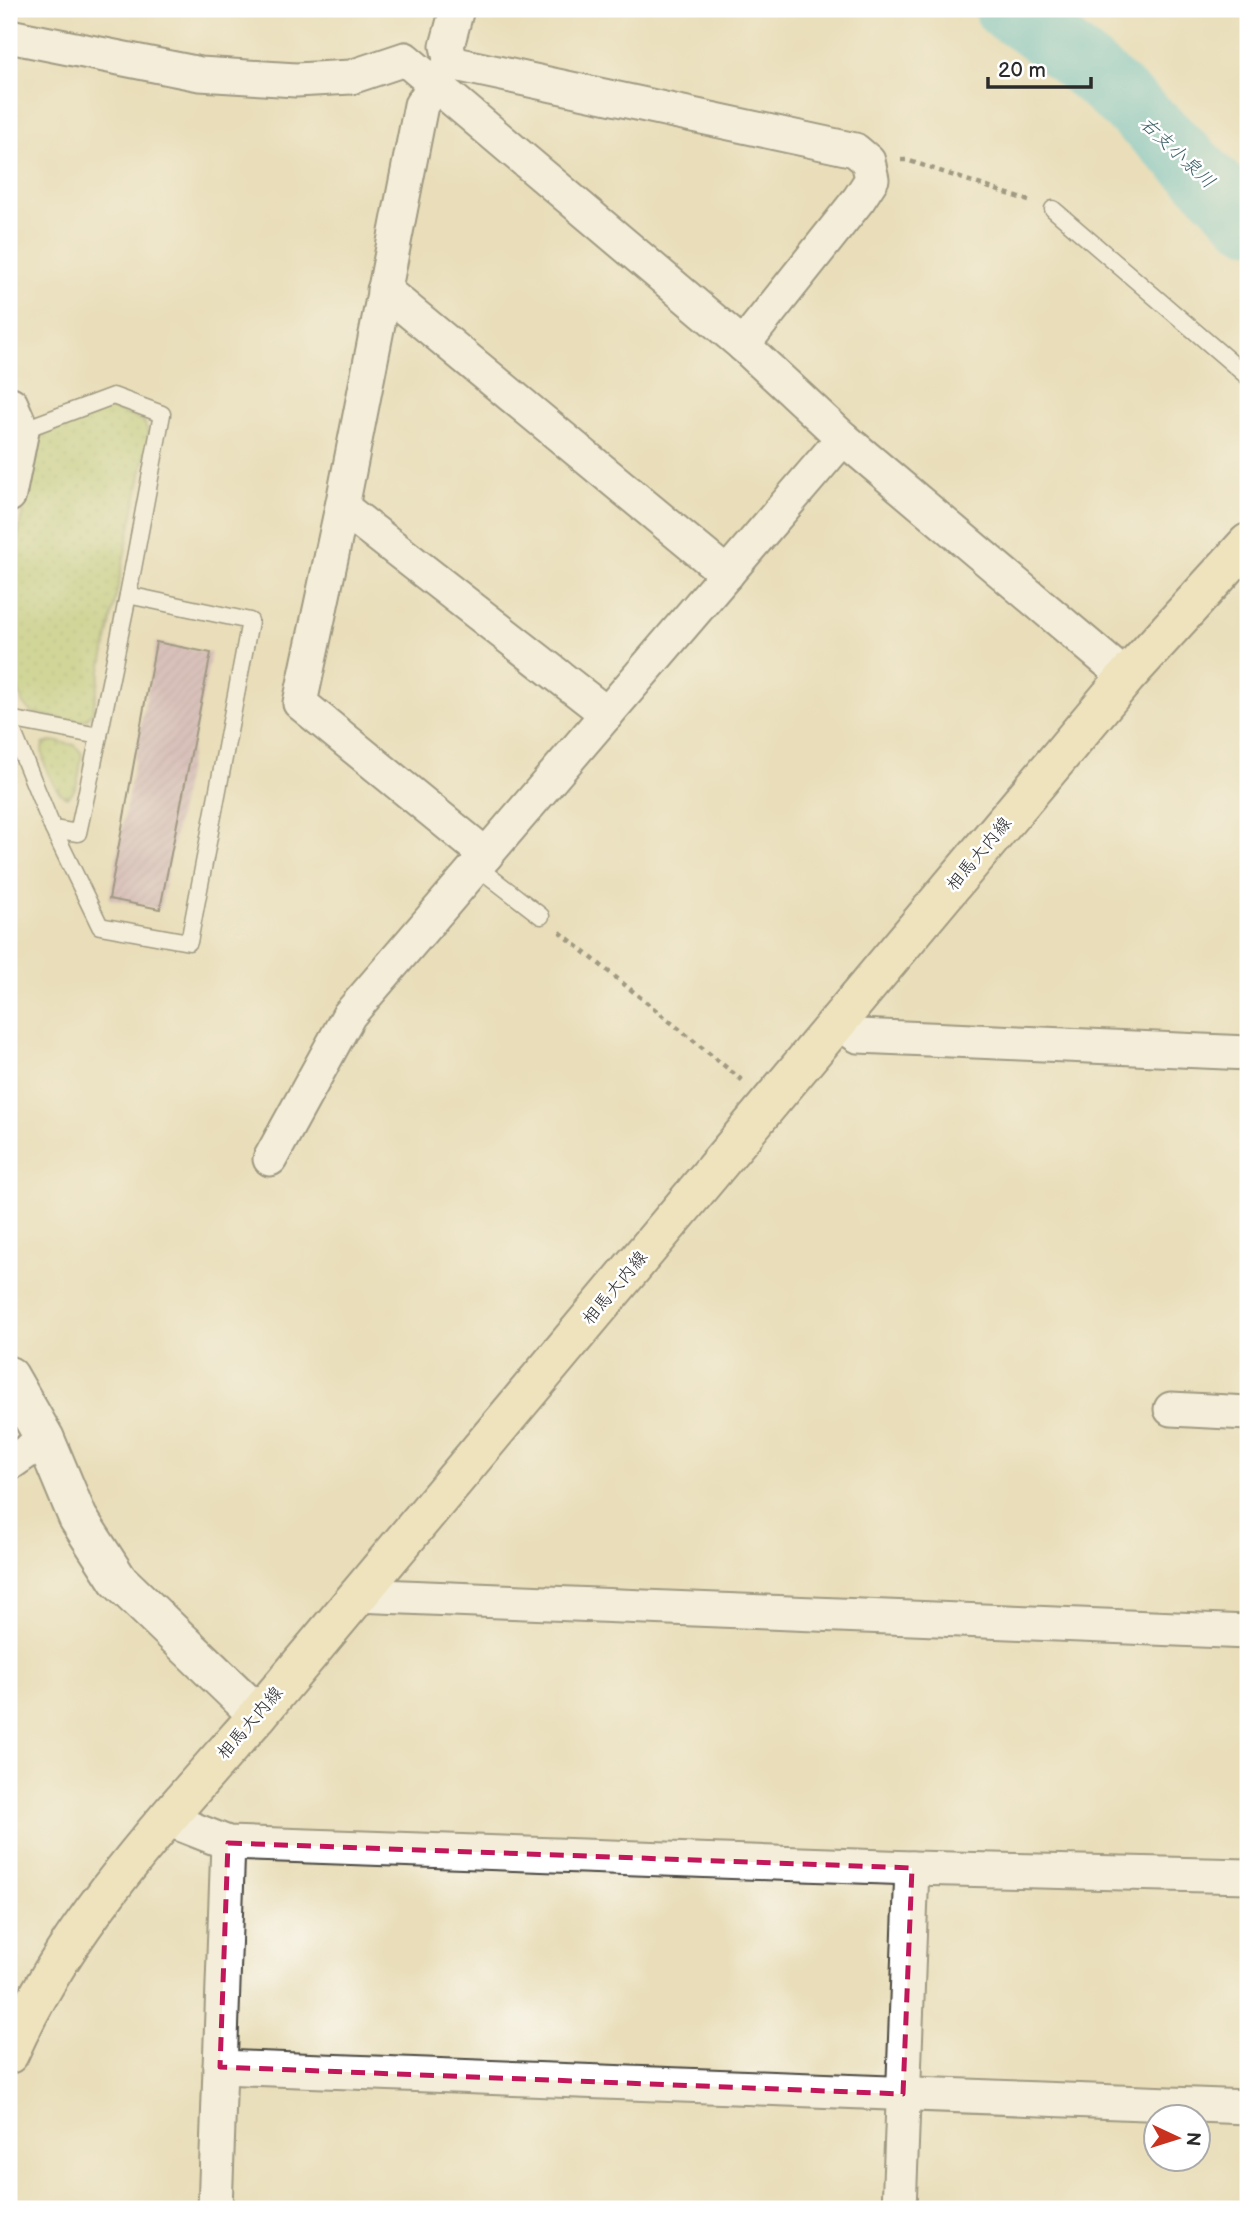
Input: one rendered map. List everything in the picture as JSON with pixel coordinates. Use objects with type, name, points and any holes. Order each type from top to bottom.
[{"type":"main road","name":"相馬大内線","points":[[9,2054],[17,2019],[75,1937],[167,1819],[258,1715],[1126,677],[1248,543]]},
{"type":"street","points":[[457,9],[447,46],[444,73],[421,105],[342,507],[300,704],[481,860]]},
{"type":"street","points":[[9,36],[200,74],[296,80],[351,77],[405,59],[444,73],[855,150],[869,161],[872,179],[743,345]]},
{"type":"street","points":[[444,73],[843,438],[1126,677]]},
{"type":"street","points":[[384,290],[727,574]]},
{"type":"street","points":[[9,495],[13,410]]},
{"type":"street","points":[[270,1159],[349,1015],[843,438]]},
{"type":"street","points":[[342,507],[607,714]]},
{"type":"street","points":[[839,1023],[858,1037],[1248,1053]]},
{"type":"street","points":[[9,1376],[45,1439],[78,1518],[118,1580],[258,1715]]},
{"type":"street","points":[[1171,1409],[1248,1413]]},
{"type":"street","points":[[9,1464],[45,1439]]},
{"type":"street","points":[[356,1595],[1248,1632]]},
{"type":"street","points":[[167,1819],[228,1843],[912,1868],[1248,1875]]},
{"type":"street","points":[[215,2209],[228,1843]]},
{"type":"street","points":[[899,2209],[912,1868]]},
{"type":"street","points":[[220,2067],[1248,2107]]},
{"type":"lane","points":[[1053,209],[1248,377]]},
{"type":"lane","points":[[13,410],[113,396],[162,414],[78,833],[53,829]]},
{"type":"lane","points":[[9,720],[53,829],[100,926],[189,942],[250,621],[128,594]]},
{"type":"lane","points":[[9,720],[99,736]]},
{"type":"lane","points":[[481,860],[541,916]]},
{"type":"path","points":[[869,161],[907,160],[1053,209]]},
{"type":"path","points":[[541,916],[771,1103]]},
{"type":"highlighted area","points":[[228,1843],[912,1868],[903,2094],[220,2067]]},
{"type":"green space","points":[[110,408],[144,421],[149,435],[93,710],[87,719],[76,722],[33,713],[23,704],[9,660],[9,588],[35,442],[41,435],[101,409]]},
{"type":"green space","points":[[53,741],[75,745],[82,754],[77,784],[67,797],[57,789],[43,757],[43,744]]},
{"type":"building","points":[[156,642],[211,653],[160,909],[109,899]]},
{"type":"waterway","name":"右支小泉川","points":[[1006,9],[1039,31],[1102,81],[1162,135],[1248,220]]}]
